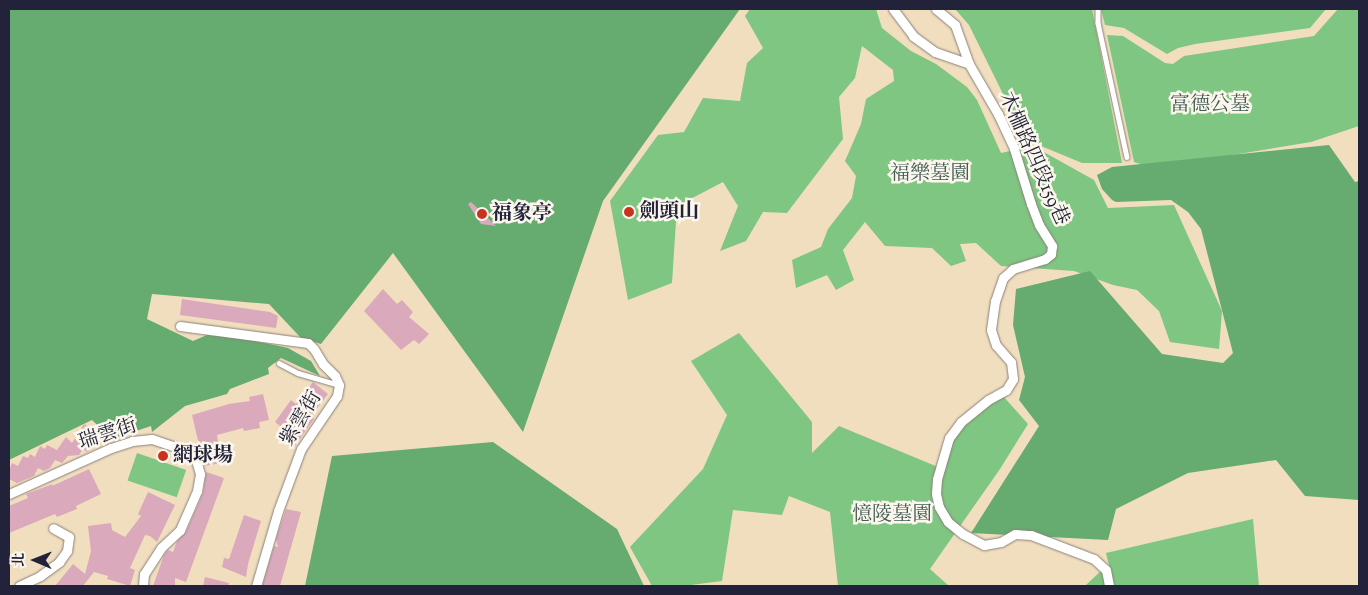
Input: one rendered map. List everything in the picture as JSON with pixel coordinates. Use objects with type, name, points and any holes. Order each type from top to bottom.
[{"type":"street","points":[[893,9],[913,36],[935,52],[969,64]]},
{"type":"street","name":"木柵路四段159巷","points":[[936,9],[955,25],[969,64],[998,114],[1014,149],[1030,204],[1039,225],[1052,246],[1051,254],[1045,259],[1013,268],[1003,278],[995,301],[991,330],[996,345],[1011,362],[1013,379],[1006,390],[988,400],[961,422],[949,438],[938,479],[936,494],[939,507],[948,522],[963,534],[984,545],[1001,542],[1015,534],[1031,535],[1094,559],[1106,570],[1108,586]]},
{"type":"street","name":"紫雲街","points":[[180,326],[308,343],[314,349],[322,364],[335,376],[338,385],[337,396],[301,449],[278,511],[256,586]]},
{"type":"street","name":"瑞雲街","points":[[9,494],[111,448],[132,442],[152,439],[181,449],[196,460],[200,474],[197,491],[180,530],[161,548],[144,574],[143,586]]},
{"type":"street","points":[[19,586],[40,576],[59,562],[67,551],[69,537],[53,528]]},
{"type":"lane","points":[[1098,9],[1098,22],[1127,157]]},
{"type":"lane","points":[[279,363],[298,373],[338,385]]},
{"type":"green space","points":[[9,9],[740,9],[603,201],[523,432],[393,253],[321,344],[301,338],[269,304],[152,294],[147,319],[193,341],[207,335],[241,338],[288,348],[311,361],[320,376],[281,358],[268,368],[269,374],[230,389],[227,394],[185,406],[152,432],[151,426],[112,439],[92,420],[9,460]]},
{"type":"green space","name":"福樂墓園","points":[[750,9],[876,9],[882,28],[911,51],[936,64],[967,87],[977,100],[1001,153],[1033,146],[1094,180],[1108,208],[1174,205],[1222,311],[1219,349],[1170,342],[1159,311],[1137,290],[1113,285],[1074,271],[1001,266],[976,243],[960,244],[966,261],[951,266],[932,248],[885,246],[865,222],[843,250],[854,280],[836,290],[827,275],[796,288],[792,260],[821,247],[828,229],[852,198],[856,176],[845,161],[861,124],[866,99],[894,81],[893,70],[862,46],[855,78],[839,97],[843,139],[787,213],[763,212],[746,241],[720,251],[738,206],[723,182],[677,206],[672,283],[628,300],[610,201],[658,135],[684,132],[703,98],[740,101],[747,63],[763,48],[745,16]]},
{"type":"green space","name":"富德公墓","points":[[955,9],[1092,9],[1122,163],[1082,163],[1015,135],[1003,94],[969,25]]},
{"type":"green space","name":"富德公墓","points":[[1101,9],[1326,9],[1310,28],[1195,44],[1178,48],[1167,54],[1124,28],[1105,25]]},
{"type":"green space","name":"富德公墓","points":[[1338,9],[1359,9],[1359,126],[1311,142],[1153,168],[1134,162],[1107,35],[1123,36],[1165,63],[1173,64],[1184,56],[1314,36]]},
{"type":"green space","points":[[1329,145],[1355,182],[1359,181],[1359,500],[1305,496],[1276,460],[1188,473],[1116,509],[1108,540],[971,533],[1039,426],[1019,400],[1025,377],[1013,325],[1016,289],[1090,271],[1162,354],[1223,363],[1233,353],[1201,229],[1188,212],[1171,200],[1116,202],[1112,200],[1102,189],[1097,175],[1112,167]]},
{"type":"green space","name":"憶陵墓園","points":[[739,333],[812,422],[812,453],[839,426],[938,467],[959,431],[980,407],[1003,396],[1028,424],[1000,469],[930,569],[949,586],[838,586],[830,512],[789,496],[782,515],[733,510],[722,581],[683,586],[652,586],[630,547],[703,469],[727,415],[691,361]]},
{"type":"green space","points":[[493,442],[617,529],[644,586],[305,586],[332,456]]},
{"type":"green space","points":[[137,453],[186,470],[177,497],[128,480]]},
{"type":"green space","points":[[1253,519],[1259,586],[1114,586],[1106,553]]},
{"type":"green space","points":[[1103,569],[1110,586],[1086,586],[1086,585]]},
{"type":"building","points":[[471,202],[496,226],[481,224],[468,204]]},
{"type":"building","points":[[383,289],[397,304],[402,300],[413,312],[409,317],[429,334],[419,344],[414,340],[401,350],[364,311]]},
{"type":"building","points":[[182,299],[270,312],[278,316],[276,328],[180,315]]},
{"type":"building","points":[[313,382],[328,394],[311,416],[314,419],[294,447],[282,438],[288,432],[275,422],[291,400],[296,404]]},
{"type":"building","points":[[263,394],[269,420],[259,422],[260,428],[244,431],[243,428],[217,435],[221,463],[204,466],[192,415],[229,404],[250,401],[249,397]]},
{"type":"building","points":[[84,424],[105,437],[99,447],[94,446],[87,452],[83,449],[79,455],[68,456],[62,463],[55,460],[50,468],[44,471],[38,468],[34,476],[17,483],[9,479],[9,470],[12,463],[18,466],[23,456],[28,458],[30,454],[35,457],[40,446],[45,449],[47,445],[57,450],[66,437],[72,443]]},
{"type":"building","points":[[89,469],[101,494],[76,506],[77,509],[57,517],[55,514],[9,533],[9,506],[28,498],[26,494],[53,484],[52,486]]},
{"type":"building","points":[[206,472],[224,478],[186,582],[175,578],[175,586],[153,586],[164,555],[168,550],[173,552],[177,541],[186,532],[203,493]]},
{"type":"building","points":[[148,492],[175,505],[157,542],[150,536],[145,535],[130,568],[135,570],[130,586],[107,579],[108,576],[94,572],[83,586],[55,586],[73,564],[85,574],[91,551],[88,526],[111,523],[112,530],[125,537],[141,516],[138,514]]},
{"type":"building","points":[[286,509],[301,512],[280,586],[262,586],[274,546],[278,547],[276,539]]},
{"type":"building","points":[[244,515],[261,521],[246,577],[222,567],[224,558],[229,559]]},
{"type":"building","points":[[205,577],[229,583],[228,586],[203,586]]},
{"type":"place","name":"劍頭山","points":[[629,212]]},
{"type":"place","name":"福象亭","points":[[482,214]]},
{"type":"place","name":"網球場","points":[[163,456]]}]
